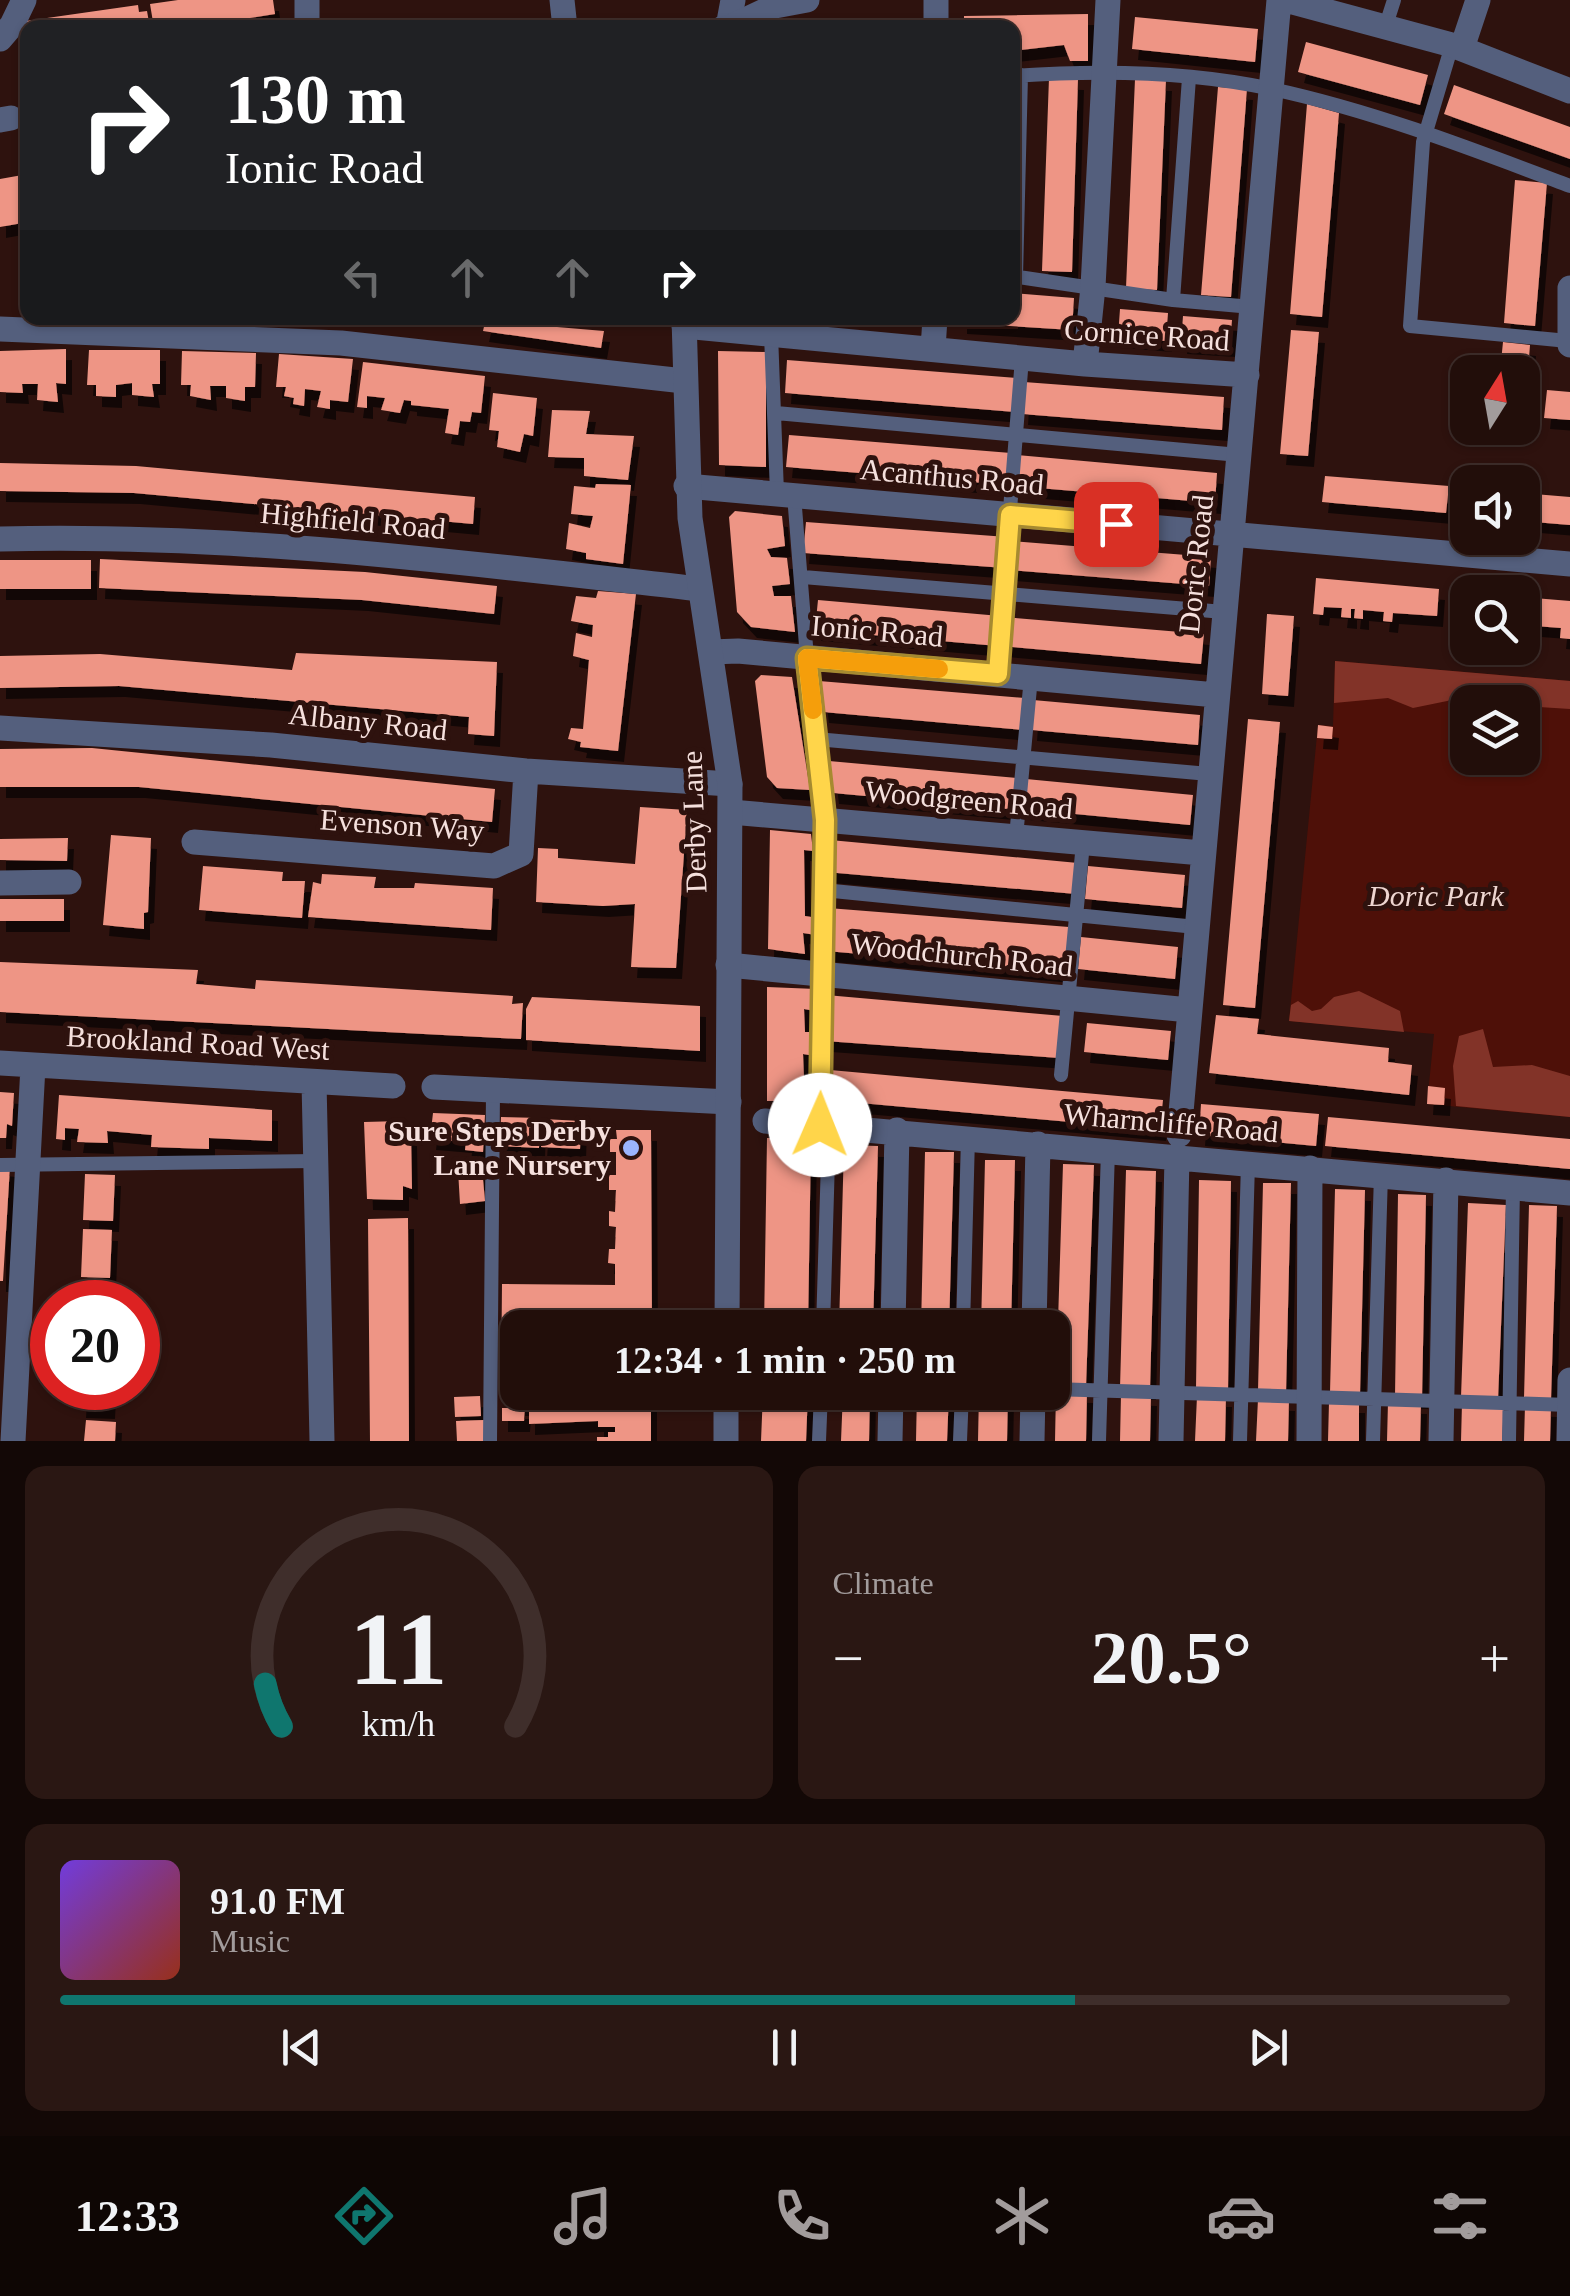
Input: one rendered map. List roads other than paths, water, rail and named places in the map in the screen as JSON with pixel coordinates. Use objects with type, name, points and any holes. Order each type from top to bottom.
[{"type":"street","points":[[0,39],[24,0]]},
{"type":"street","points":[[742,20],[775,6],[807,0]]},
{"type":"street","points":[[1085,364],[1093,287],[1108,0]]},
{"type":"street","points":[[1282,0],[1390,12],[1457,46],[1570,91]]},
{"type":"street","name":"Doric Road","points":[[1170,1441],[1178,1146],[1282,0]]},
{"type":"street","points":[[1457,46],[1478,0]]},
{"type":"street","points":[[1569,343],[1570,288]]},
{"type":"street","name":"Derby Lane","points":[[684,325],[686,486],[730,784],[727,1310]]},
{"type":"street","name":"Cornice Road","points":[[706,325],[1085,364],[1247,375]]},
{"type":"street","points":[[933,348],[935,325]]},
{"type":"street","points":[[0,329],[342,344],[684,381]]},
{"type":"street","name":"Acanthus Road","points":[[686,486],[1570,564]]},
{"type":"street","name":"Highfield Road","points":[[0,539],[302,546],[700,589]]},
{"type":"street","name":"Ionic Road","points":[[711,652],[1216,695]]},
{"type":"street","name":"Albany Road","points":[[0,728],[271,745],[526,770],[730,784]]},
{"type":"street","name":"Evenson Way","points":[[194,842],[494,866],[520,854],[526,770]]},
{"type":"street","name":"Woodgreen Road","points":[[731,812],[1202,853]]},
{"type":"street","points":[[0,883],[69,882]]},
{"type":"street","name":"Woodchurch Road","points":[[728,965],[1189,1010]]},
{"type":"street","name":"Brookland Road West","points":[[0,1063],[393,1086]]},
{"type":"street","points":[[12,1441],[32,1066]]},
{"type":"street","points":[[314,1082],[322,1441]]},
{"type":"street","points":[[434,1087],[729,1102]]},
{"type":"street","name":"Wharncliffe Road","points":[[765,1121],[1108,1150],[1178,1146],[1248,1162],[1570,1192]]},
{"type":"street","points":[[892,1310],[897,1130]]},
{"type":"street","points":[[1034,1310],[1038,1144]]},
{"type":"street","points":[[1309,1441],[1310,1168]]},
{"type":"street","points":[[1442,1441],[1446,1180]]},
{"type":"street","points":[[1569,1441],[1570,1380]]},
{"type":"street","points":[[726,1410],[726,1441]]},
{"type":"street","points":[[890,1441],[891,1410]]},
{"type":"street","points":[[1032,1441],[1033,1410]]},
{"type":"lane","points":[[1457,46],[1425,131],[1410,326],[1569,343]]},
{"type":"lane","points":[[1020,75],[1104,73],[1189,78],[1272,89],[1425,131],[1570,186]]},
{"type":"lane","points":[[1173,300],[1189,78]]},
{"type":"lane","points":[[1020,277],[1252,308]]},
{"type":"lane","points":[[772,334],[776,413],[786,494],[803,577],[807,658],[825,820],[820,974],[823,1310]]},
{"type":"lane","points":[[998,674],[1022,358]]},
{"type":"lane","points":[[776,413],[1239,455]]},
{"type":"lane","points":[[803,577],[1224,612]]},
{"type":"lane","points":[[1016,837],[1032,677]]},
{"type":"lane","points":[[816,739],[1209,774]]},
{"type":"lane","points":[[1061,1075],[1083,842]]},
{"type":"lane","points":[[823,890],[1196,927]]},
{"type":"lane","points":[[490,1441],[493,1092]]},
{"type":"lane","points":[[963,1310],[968,1137]]},
{"type":"lane","points":[[1100,1441],[1108,1150]]},
{"type":"lane","points":[[0,1165],[27,1168],[316,1161]]},
{"type":"lane","points":[[1240,1441],[1248,1162]]},
{"type":"lane","points":[[1373,1441],[1381,1174]]},
{"type":"lane","points":[[1509,1441],[1513,1186]]},
{"type":"lane","points":[[1070,1390],[1570,1405]]},
{"type":"lane","points":[[819,1441],[820,1410]]},
{"type":"lane","points":[[960,1441],[961,1410]]},
{"type":"place","name":"Sure Steps Derby Lane Nursery","points":[[631,1148]]},
{"type":"park label","name":"Doric Park","points":[[1436,896]]}]
